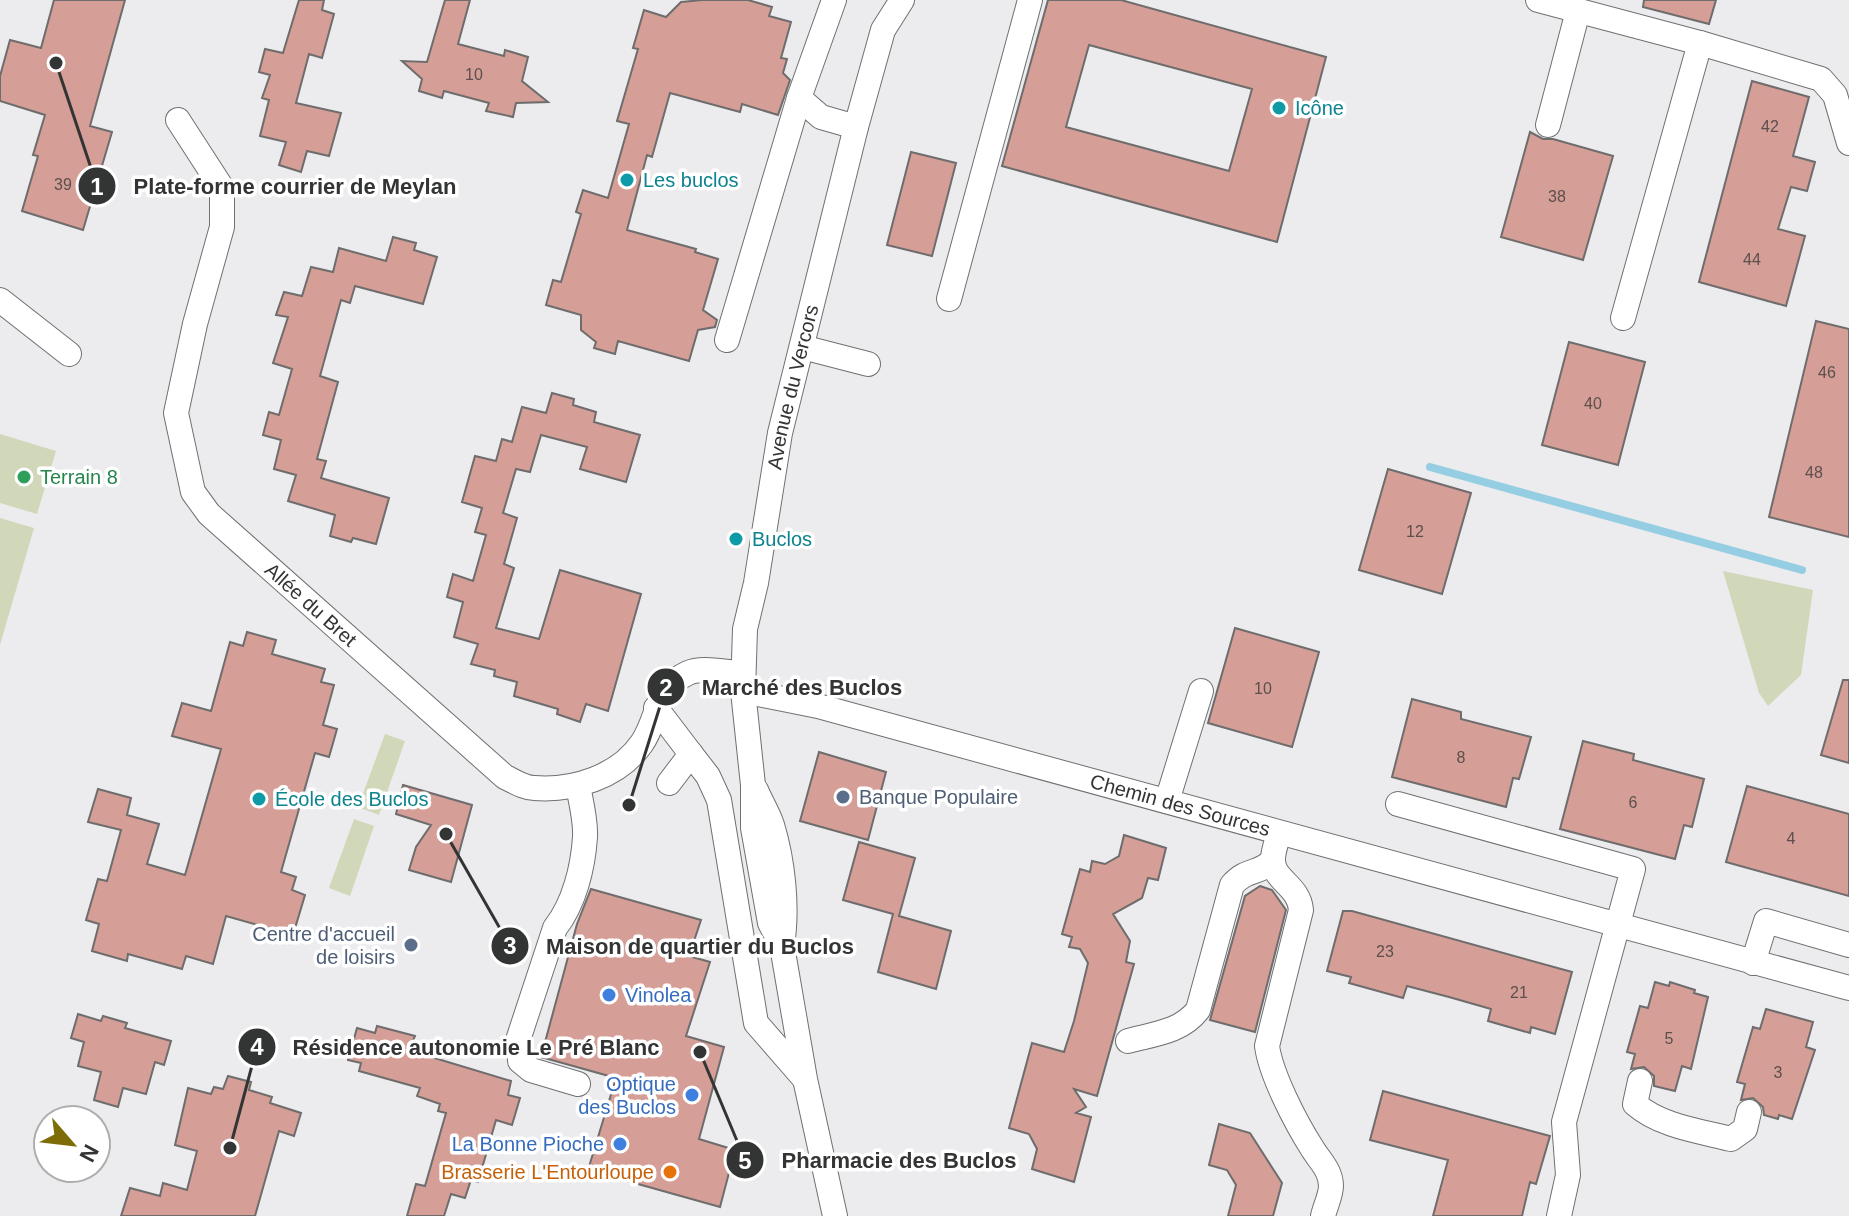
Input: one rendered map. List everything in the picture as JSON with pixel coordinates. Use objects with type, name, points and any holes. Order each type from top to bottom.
[{"type":"street","points":[[727,340],[799,98],[834,0]]},
{"type":"street","name":"Avenue du Vercors","points":[[835,1216],[805,1079],[782,946],[770,923],[753,828],[753,785],[743,682],[745,629],[756,583],[780,433],[856,127],[883,30],[902,0]]},
{"type":"street","points":[[949,299],[1030,0]]},
{"type":"street","points":[[1538,0],[1821,79],[1835,95],[1849,143]]},
{"type":"street","points":[[1548,125],[1578,11]]},
{"type":"street","points":[[1623,318],[1700,43]]},
{"type":"street","points":[[799,98],[821,117],[856,127]]},
{"type":"street","name":"Allée du Bret","points":[[178,120],[222,188],[222,227],[195,324],[176,413],[193,492],[209,514],[505,777],[531,788],[578,786],[621,766],[643,742],[656,708],[671,683],[690,672],[743,682]]},
{"type":"street","points":[[0,300],[69,354]]},
{"type":"street","points":[[802,347],[868,364]]},
{"type":"street","name":"Chemin des Sources","points":[[743,682],[818,706],[1849,988]]},
{"type":"street","points":[[1167,801],[1201,691]]},
{"type":"street","points":[[656,708],[708,776],[719,800],[756,1023],[805,1079]]},
{"type":"street","points":[[669,783],[691,754]]},
{"type":"street","points":[[578,786],[586,835],[581,868],[566,914],[555,928],[519,1037],[518,1049],[520,1061],[531,1070],[578,1084]]},
{"type":"street","points":[[1398,804],[1633,869],[1564,1122],[1568,1175],[1559,1216]]},
{"type":"street","points":[[1128,1041],[1179,1027],[1198,1010],[1232,885],[1241,875],[1265,869],[1272,861],[1279,833]]},
{"type":"street","points":[[1272,861],[1276,872],[1300,897],[1301,910],[1267,1046],[1269,1062],[1312,1148],[1326,1166],[1331,1185],[1323,1216]]},
{"type":"street","points":[[1753,963],[1766,921],[1849,945]]},
{"type":"street","points":[[1640,1081],[1635,1104],[1648,1115],[1690,1129],[1731,1139],[1745,1129],[1749,1112]]},
{"type":"green space","name":"Terrain 8","points":[[0,434],[56,451],[37,514],[0,503]]},
{"type":"green space","points":[[0,518],[34,528],[0,645]]},
{"type":"green space","points":[[1723,571],[1813,590],[1801,675],[1768,706],[1759,693]]},
{"type":"green space","points":[[385,734],[405,741],[379,815],[358,807]]},
{"type":"green space","points":[[354,819],[374,826],[350,896],[329,888]]},
{"type":"building","points":[[54,0],[125,0],[90,126],[112,132],[83,230],[22,211],[38,156],[33,155],[45,115],[0,101],[0,76],[10,40],[41,48]]},
{"type":"building","points":[[299,0],[324,0],[322,10],[334,14],[322,58],[309,54],[296,103],[341,113],[329,156],[307,151],[301,172],[279,165],[286,142],[260,136],[269,100],[262,98],[270,75],[259,72],[265,49],[283,53]]},
{"type":"building","points":[[445,0],[470,0],[458,44],[504,56],[505,50],[528,57],[522,81],[548,102],[516,103],[513,117],[486,111],[489,103],[444,91],[442,98],[419,91],[422,79],[402,61],[427,62]]},
{"type":"building","name":"Les buclos","points":[[748,0],[772,7],[769,16],[791,22],[781,58],[787,59],[783,73],[790,80],[778,115],[742,104],[740,112],[670,93],[652,157],[647,155],[627,230],[696,249],[695,252],[718,259],[703,310],[717,320],[715,327],[698,330],[689,361],[618,341],[615,354],[594,348],[596,342],[581,330],[581,315],[546,305],[553,280],[561,282],[581,214],[576,212],[583,190],[608,198],[629,124],[617,121],[638,49],[633,48],[644,10],[666,17],[681,2]]},
{"type":"building","name":"Icône","points":[[1048,0],[1121,0],[1326,57],[1277,242],[1002,166]],"holes":[[[1089,45],[1252,89],[1229,171],[1066,127]]]},
{"type":"building","points":[[1644,0],[1716,0],[1709,24],[1643,7]]},
{"type":"building","points":[[1752,81],[1809,97],[1793,156],[1815,162],[1807,191],[1791,187],[1778,229],[1805,236],[1786,306],[1699,282]]},
{"type":"building","points":[[1530,132],[1543,139],[1613,156],[1583,260],[1501,237]]},
{"type":"building","points":[[911,152],[956,163],[932,256],[887,245]]},
{"type":"building","points":[[393,237],[416,243],[414,250],[437,257],[423,304],[355,286],[350,303],[341,300],[320,376],[338,382],[317,459],[326,461],[321,478],[389,498],[376,544],[353,538],[351,542],[330,536],[335,515],[288,501],[296,475],[274,469],[281,440],[263,435],[269,412],[279,415],[292,369],[273,363],[288,317],[276,315],[284,292],[302,296],[311,267],[333,272],[339,248],[386,261]]},
{"type":"building","points":[[1816,321],[1849,329],[1849,537],[1769,517]]},
{"type":"building","points":[[1569,342],[1645,362],[1618,465],[1542,445]]},
{"type":"building","points":[[552,393],[574,399],[573,405],[596,412],[594,422],[640,435],[626,482],[580,469],[587,447],[541,435],[530,472],[516,469],[503,513],[517,518],[504,564],[514,568],[496,628],[539,639],[560,570],[641,594],[608,711],[586,704],[580,722],[557,714],[558,709],[514,696],[517,682],[494,676],[495,670],[471,664],[478,644],[454,637],[463,602],[447,597],[453,574],[473,581],[486,535],[475,532],[482,508],[462,502],[475,456],[496,461],[502,439],[512,442],[522,407],[546,413]]},
{"type":"building","points":[[1388,469],[1471,493],[1442,594],[1359,570]]},
{"type":"building","points":[[1235,628],[1319,652],[1292,747],[1208,723]]},
{"type":"building","name":"École des Buclos","points":[[247,632],[276,640],[272,654],[325,669],[321,682],[334,685],[323,725],[337,729],[329,757],[315,753],[281,872],[296,877],[292,890],[305,895],[293,935],[226,916],[213,964],[186,956],[182,969],[128,954],[127,961],[92,951],[99,924],[86,920],[98,879],[107,881],[121,830],[88,822],[98,789],[131,798],[127,815],[159,824],[147,864],[185,875],[221,749],[172,736],[182,703],[211,711],[230,642],[243,646]]},
{"type":"building","points":[[1843,680],[1849,680],[1849,763],[1821,755]]},
{"type":"building","points":[[1412,699],[1461,712],[1461,719],[1531,737],[1519,779],[1513,778],[1506,807],[1392,777]]},
{"type":"building","points":[[1583,741],[1634,754],[1633,760],[1704,779],[1692,827],[1684,825],[1675,859],[1560,829]]},
{"type":"building","name":"Banque Populaire","points":[[819,752],[886,772],[868,840],[800,821]]},
{"type":"building","points":[[403,785],[472,805],[451,882],[409,870],[416,847],[431,825],[396,814]]},
{"type":"building","points":[[1747,786],[1849,814],[1849,896],[1726,862]]},
{"type":"building","points":[[1124,835],[1166,848],[1158,880],[1148,878],[1142,898],[1113,914],[1130,941],[1126,962],[1134,964],[1097,1096],[1074,1089],[1086,1107],[1076,1113],[1091,1117],[1074,1182],[1032,1169],[1037,1149],[1029,1134],[1009,1128],[1032,1043],[1064,1052],[1074,1021],[1088,963],[1080,949],[1069,947],[1072,937],[1062,934],[1080,869],[1090,872],[1092,861],[1105,864],[1119,856]]},
{"type":"building","points":[[859,842],[915,858],[899,916],[951,931],[936,989],[878,972],[893,914],[843,900]]},
{"type":"building","points":[[1260,886],[1272,890],[1286,910],[1255,1032],[1210,1020],[1245,896]]},
{"type":"building","points":[[591,889],[701,920],[689,956],[710,962],[686,1036],[724,1047],[699,1139],[735,1150],[720,1207],[588,1170],[616,1078],[541,1057],[577,924]]},
{"type":"building","points":[[1343,911],[1572,972],[1555,1034],[1531,1027],[1530,1033],[1488,1021],[1491,1009],[1449,997],[1407,986],[1403,998],[1349,983],[1351,977],[1327,971]]},
{"type":"building","points":[[1655,982],[1669,986],[1670,982],[1708,997],[1691,1069],[1682,1066],[1675,1091],[1654,1086],[1654,1076],[1644,1067],[1631,1069],[1635,1054],[1627,1052],[1640,1006],[1648,1008]]},
{"type":"building","points":[[1766,1009],[1813,1022],[1806,1047],[1815,1050],[1792,1119],[1764,1115],[1763,1107],[1753,1098],[1741,1100],[1745,1084],[1737,1082],[1753,1027],[1760,1029]]},
{"type":"building","points":[[78,1014],[101,1021],[103,1016],[127,1023],[125,1028],[171,1041],[164,1065],[155,1062],[146,1094],[123,1088],[118,1107],[94,1100],[101,1072],[78,1066],[84,1042],[71,1038]]},
{"type":"building","points":[[377,1026],[415,1036],[412,1043],[430,1049],[428,1056],[511,1081],[508,1095],[520,1098],[512,1125],[496,1120],[478,1182],[471,1180],[465,1198],[451,1194],[444,1216],[407,1216],[416,1184],[425,1186],[446,1113],[438,1111],[440,1104],[417,1096],[420,1088],[359,1071],[361,1063],[348,1060],[357,1028],[375,1033]]},
{"type":"building","points":[[228,1076],[251,1082],[249,1090],[272,1097],[270,1103],[301,1113],[294,1136],[279,1131],[255,1216],[121,1216],[130,1188],[160,1196],[163,1183],[187,1190],[197,1151],[175,1145],[188,1088],[211,1094],[214,1087],[223,1089]]},
{"type":"building","points":[[1383,1091],[1550,1136],[1536,1184],[1530,1182],[1522,1216],[1433,1216],[1448,1160],[1370,1140]]},
{"type":"building","points":[[1219,1124],[1250,1133],[1282,1183],[1273,1216],[1228,1216],[1236,1185],[1227,1170],[1209,1165]]},
{"type":"waterway","points":[[1430,467],[1802,570]]},
{"type":"place","name":"Plate-forme courrier de Meylan","points":[[56,63]]},
{"type":"place","name":"Icône","points":[[1279,108]]},
{"type":"place","name":"Les buclos","points":[[627,180]]},
{"type":"place","name":"Terrain 8","points":[[24,477]]},
{"type":"place","name":"Buclos","points":[[736,539]]},
{"type":"place","name":"Banque Populaire","points":[[843,797]]},
{"type":"place","name":"École des Buclos","points":[[259,799]]},
{"type":"place","name":"Marché des Buclos","points":[[629,805]]},
{"type":"place","name":"Maison de quartier du Buclos","points":[[446,834]]},
{"type":"place","name":"Centre d'accueil de loisirs","points":[[411,945]]},
{"type":"place","name":"Vinolea","points":[[609,995]]},
{"type":"place","name":"Pharmacie des Buclos","points":[[700,1052]]},
{"type":"place","name":"Optique des Buclos","points":[[692,1095]]},
{"type":"place","name":"La Bonne Pioche","points":[[620,1144]]},
{"type":"place","name":"Résidence autonomie Le Pré Blanc","points":[[230,1148]]},
{"type":"place","name":"Brasserie L'Entourloupe","points":[[670,1172]]}]
